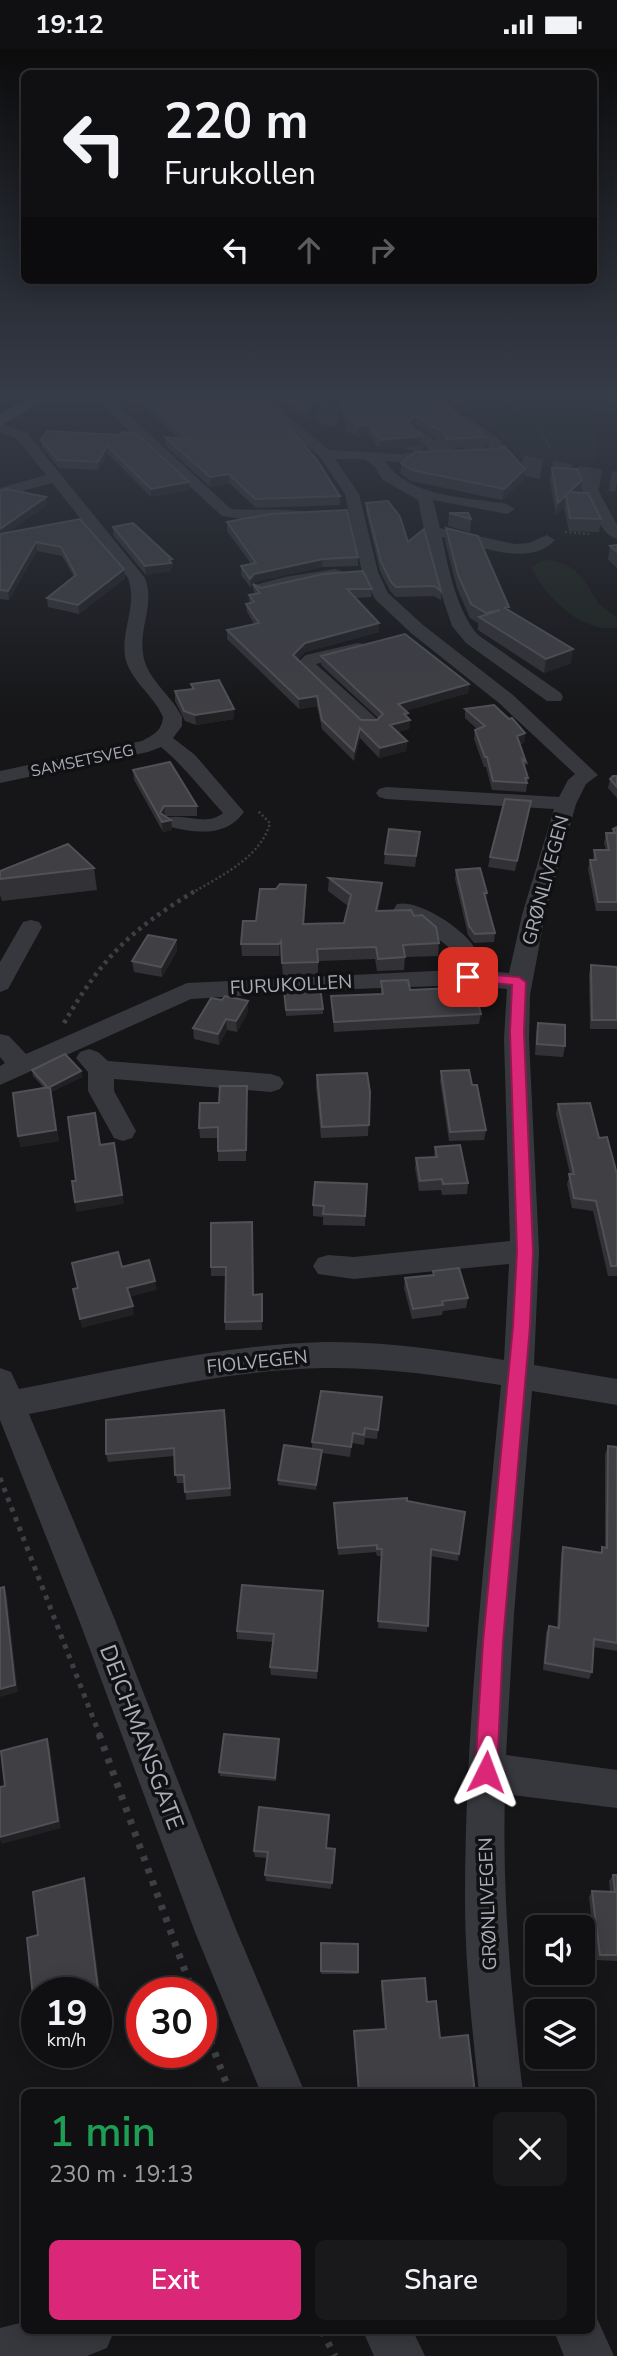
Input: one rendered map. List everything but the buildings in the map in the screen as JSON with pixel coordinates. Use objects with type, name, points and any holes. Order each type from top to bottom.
[{"type":"street","points":[[76,503],[135,575],[140,586],[141,599],[133,654],[137,667],[172,714],[171,731],[163,739],[188,759],[233,812],[227,822],[215,825],[174,822]]},
{"type":"street","points":[[214,503],[227,513],[255,516],[318,513]]},
{"type":"street","name":"GRØNLIVEGEN","points":[[351,503],[349,512],[381,595],[417,629],[597,776],[578,780],[566,804],[519,982],[517,1032],[525,1251],[493,1642],[483,1895],[500,2089]]},
{"type":"street","points":[[426,503],[438,560],[461,626],[472,639],[554,698]]},
{"type":"street","points":[[473,503],[507,509]]},
{"type":"street","points":[[598,503],[609,527],[617,534]]},
{"type":"street","points":[[433,530],[514,549],[533,547],[547,540]]},
{"type":"street","points":[[437,548],[468,551],[506,563]]},
{"type":"street","points":[[261,589],[323,575],[370,572]]},
{"type":"street","points":[[398,636],[417,629]]},
{"type":"street","points":[[370,723],[305,664],[312,659],[378,642]]},
{"type":"street","name":"SAMSETSVEG","points":[[0,777],[97,758],[148,746],[163,739]]},
{"type":"street","points":[[386,793],[566,804]]},
{"type":"street","points":[[405,909],[428,919],[463,947],[468,977]]},
{"type":"street","points":[[0,984],[31,927]]},
{"type":"street","name":"FURUKOLLEN","points":[[0,1042],[11,1070],[187,991],[300,983],[468,977],[519,982]]},
{"type":"street","points":[[72,1041],[101,1069],[271,1083]]},
{"type":"street","points":[[101,1069],[101,1091],[123,1131]]},
{"type":"street","points":[[328,1266],[354,1268],[525,1251]]},
{"type":"street","name":"FIOLVEGEN","points":[[4,1397],[184,1369],[327,1355],[375,1357],[617,1392]]},
{"type":"street","name":"DEICHMANSGATE","points":[[4,1397],[97,1620],[216,1932],[281,2089]]},
{"type":"street","points":[[486,1772],[617,1790]]},
{"type":"street","points":[[0,2353],[78,2334]]},
{"type":"street","points":[[389,2334],[400,2356]]},
{"type":"street","points":[[579,2334],[589,2356]]},
{"type":"path","points":[[72,1041],[57,1035],[76,1001],[121,944],[163,908],[226,874],[267,840],[271,831],[265,815],[221,797]]},
{"type":"path","points":[[0,1478],[115,1776],[187,1977]]},
{"type":"path","points":[[217,2058],[228,2089]]},
{"type":"path","points":[[324,2334],[335,2356]]},
{"type":"shaded area","points":[[544,560],[564,564],[578,573],[599,604],[617,618],[617,628],[591,625],[566,611],[555,601],[531,567]]},
{"type":"route","points":[[468,977],[519,982],[517,1032],[525,1251],[522,1326],[493,1642],[486,1772]]}]
